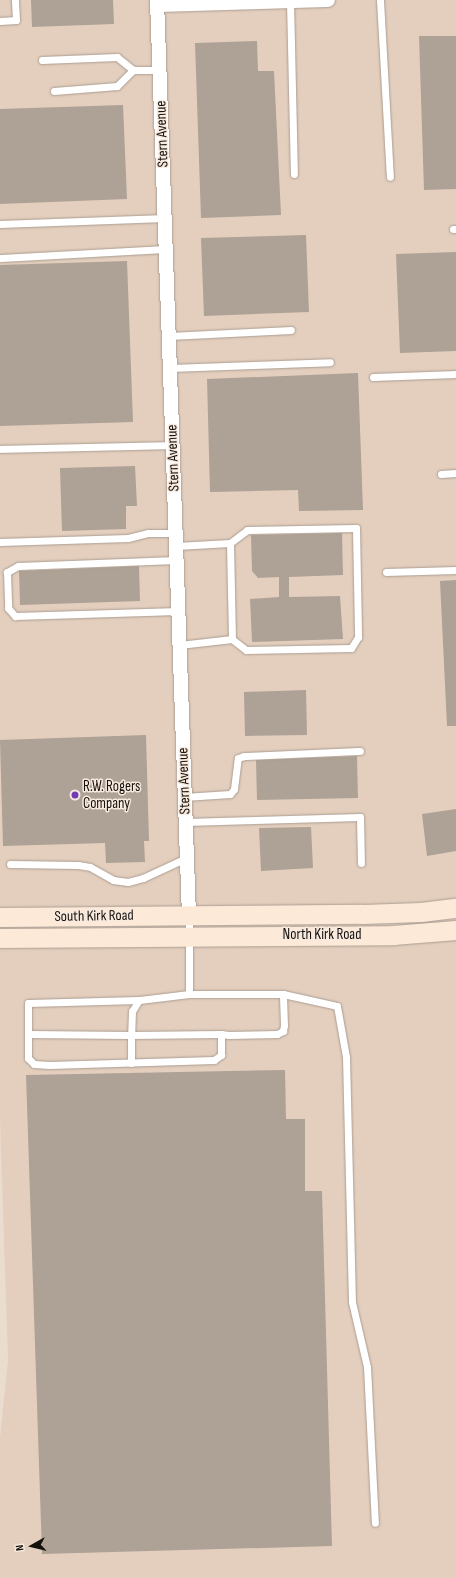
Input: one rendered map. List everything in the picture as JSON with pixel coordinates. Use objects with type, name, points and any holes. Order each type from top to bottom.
[{"type":"main road","name":"North Kirk Road","points":[[189,915],[389,913],[456,908]]},
{"type":"main road","name":"South Kirk Road","points":[[0,917],[189,915]]},
{"type":"main road","name":"North Kirk Road","points":[[188,936],[393,935],[456,930]]},
{"type":"main road","name":"South Kirk Road","points":[[0,938],[188,936]]},
{"type":"street","points":[[157,2],[328,0]]},
{"type":"street","name":"Stern Avenue","points":[[157,2],[189,915]]},
{"type":"lane","points":[[0,20],[16,20],[15,0]]},
{"type":"lane","points":[[380,0],[390,177]]},
{"type":"lane","points":[[294,174],[297,1]]},
{"type":"lane","points":[[42,60],[117,57],[133,70],[160,70]]},
{"type":"lane","points":[[54,91],[117,86],[133,70]]},
{"type":"lane","points":[[0,224],[165,218]]},
{"type":"lane","points":[[0,258],[166,249]]},
{"type":"lane","points":[[169,336],[291,330]]},
{"type":"lane","points":[[170,368],[330,362]]},
{"type":"lane","points":[[373,377],[456,374]]},
{"type":"lane","points":[[0,449],[172,445]]},
{"type":"lane","points":[[441,474],[456,473]]},
{"type":"lane","points":[[178,611],[15,616],[8,608],[7,572],[18,566],[176,546],[230,543],[247,530],[356,528],[358,637],[351,648],[246,650],[232,639],[179,645]]},
{"type":"lane","points":[[0,542],[128,538],[148,533],[176,546]]},
{"type":"lane","points":[[230,543],[232,639]]},
{"type":"lane","points":[[386,572],[456,570]]},
{"type":"lane","points":[[184,797],[230,794],[234,789],[238,758],[244,756],[360,751]]},
{"type":"lane","points":[[185,822],[360,817],[361,863]]},
{"type":"lane","points":[[10,864],[78,865],[90,867],[113,880],[128,882],[143,878],[186,858]]},
{"type":"lane","points":[[189,915],[189,994]]},
{"type":"lane","points":[[222,1034],[221,1055],[214,1060],[48,1065],[34,1064],[28,1058],[28,1004],[139,1000],[189,994],[283,994],[337,1006],[346,1056],[352,1302],[368,1367],[375,1523]]},
{"type":"lane","points":[[28,1034],[277,1034],[283,1031],[284,1025],[283,994]]},
{"type":"lane","points":[[131,1063],[132,1011],[139,1000]]},
{"type":"shaded area","points":[[0,0],[456,0],[456,902],[390,907],[0,911]]},
{"type":"shaded area","points":[[456,938],[456,1578],[0,1578],[0,1438],[8,1360],[0,1119],[0,945]]},
{"type":"building","points":[[31,0],[113,0],[114,24],[32,27]]},
{"type":"building","points":[[419,36],[456,36],[456,189],[424,190]]},
{"type":"building","points":[[257,41],[258,71],[274,71],[281,215],[201,218],[195,43]]},
{"type":"building","points":[[123,105],[127,199],[0,204],[0,109]]},
{"type":"building","points":[[306,235],[309,312],[204,316],[201,238]]},
{"type":"building","points":[[456,252],[456,351],[400,353],[396,254]]},
{"type":"building","points":[[127,261],[133,422],[0,426],[0,265]]},
{"type":"building","points":[[358,373],[363,510],[299,511],[298,490],[210,492],[207,379]]},
{"type":"building","points":[[135,466],[137,506],[126,506],[126,529],[62,531],[60,468]]},
{"type":"building","points":[[342,533],[343,575],[289,577],[289,597],[340,596],[343,639],[252,642],[250,599],[279,597],[279,577],[258,578],[252,571],[251,535]]},
{"type":"building","points":[[139,566],[140,601],[20,605],[19,571]]},
{"type":"building","points":[[456,580],[456,726],[447,726],[440,581]]},
{"type":"building","points":[[306,690],[307,735],[245,736],[244,692]]},
{"type":"building","name":"R.W. Rogers Company","points":[[146,735],[149,841],[144,841],[145,862],[106,863],[105,843],[3,846],[0,740]]},
{"type":"building","points":[[357,756],[358,798],[257,800],[256,760]]},
{"type":"building","points":[[456,809],[456,851],[427,856],[422,814]]},
{"type":"building","points":[[311,827],[313,868],[261,871],[259,828]]},
{"type":"building","points":[[285,1070],[286,1119],[305,1119],[305,1191],[322,1191],[332,1546],[42,1554],[26,1075]]},
{"type":"place","name":"R.W. Rogers Company","points":[[75,795]]}]
